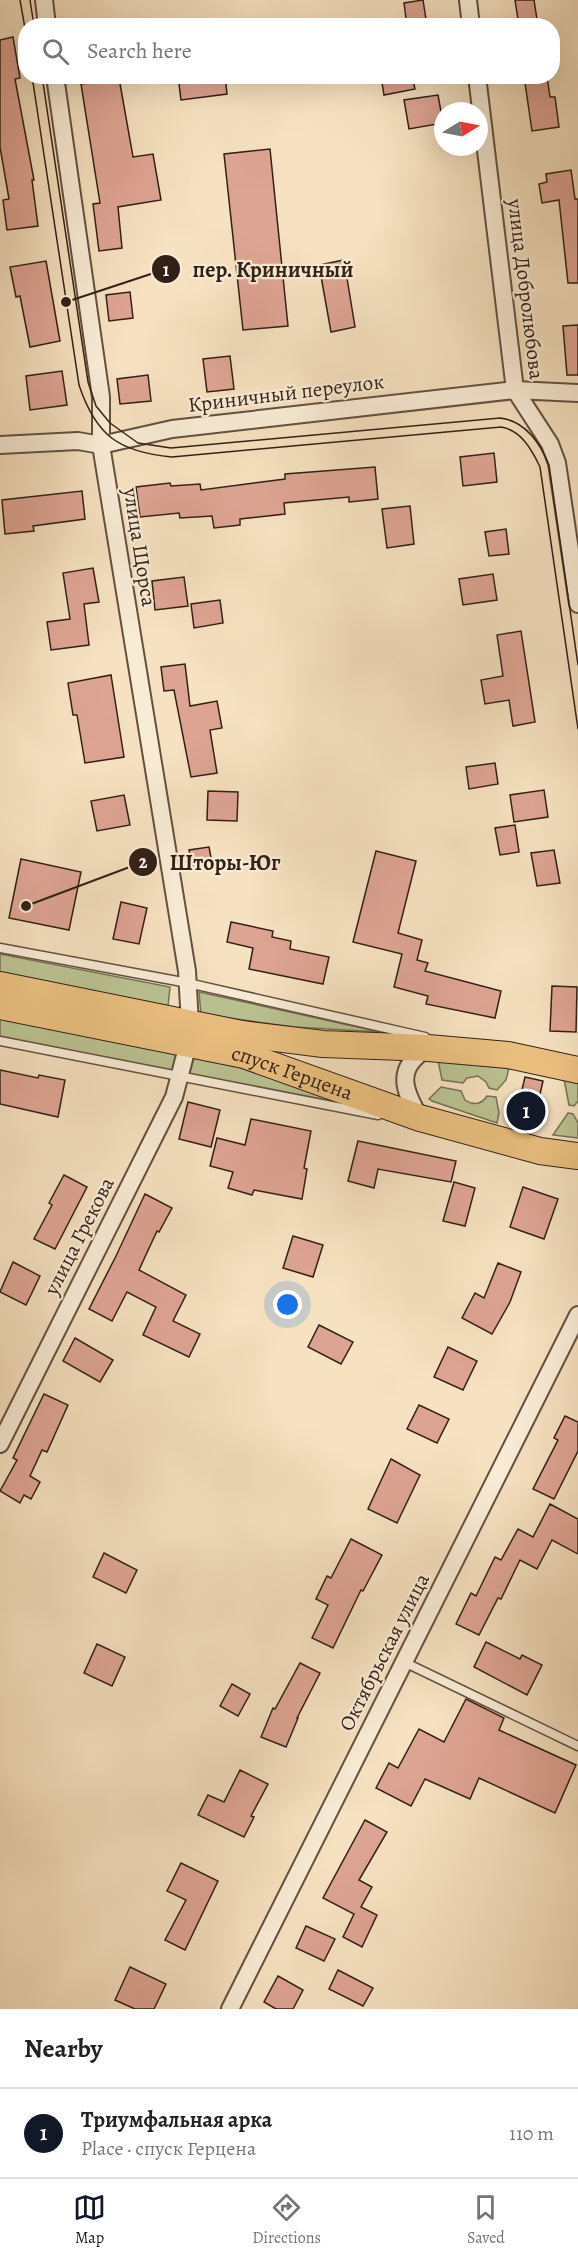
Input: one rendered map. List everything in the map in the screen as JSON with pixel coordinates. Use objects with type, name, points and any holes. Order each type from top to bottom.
[{"type":"main road","name":"спуск Герцена","points":[[0,985],[189,1034],[420,1118],[540,1151],[578,1156]]},
{"type":"main road","name":"спуск Герцена","points":[[0,1006],[189,1034],[242,1034],[322,1044],[428,1048],[508,1055],[578,1070]]},
{"type":"street","points":[[44,0],[46,18]]},
{"type":"street","points":[[468,0],[470,18]]},
{"type":"street","name":"улица Щорса","points":[[56,84],[101,397],[101,445],[188,983],[189,1034]]},
{"type":"street","name":"улица Добролюбова","points":[[478,84],[515,390],[550,444],[557,462],[578,604]]},
{"type":"street","name":"Криничный переулок","points":[[0,445],[69,441],[101,445],[172,429],[515,390],[578,393]]},
{"type":"street","name":"улица Грекова","points":[[0,1444],[174,1097],[189,1034]]},
{"type":"street","points":[[420,1118],[406,1093],[405,1076],[413,1058],[428,1048]]},
{"type":"street","name":"Октябрьская улица","points":[[230,2009],[576,1323]]},
{"type":"lane","points":[[0,948],[188,983],[508,1055]]},
{"type":"lane","points":[[0,1041],[482,1135]]},
{"type":"lane","points":[[404,1662],[578,1746]]},
{"type":"green space","points":[[0,954],[170,987],[168,1006],[0,973]]},
{"type":"green space","points":[[199,992],[380,1032],[294,1027],[201,1014]]},
{"type":"green space","points":[[0,1015],[177,1052],[172,1071],[0,1037]]},
{"type":"green space","points":[[194,1057],[240,1061],[372,1109],[189,1076]]},
{"type":"green space","points":[[438,1060],[509,1068],[506,1080],[497,1090],[489,1088],[486,1082],[478,1076],[467,1078],[463,1083],[442,1080]]},
{"type":"green space","points":[[564,1079],[578,1083],[578,1101],[574,1106],[569,1105]]},
{"type":"green space","points":[[441,1087],[461,1091],[465,1100],[472,1103],[483,1101],[487,1096],[496,1097],[499,1113],[497,1123],[429,1099]]},
{"type":"green space","points":[[568,1113],[573,1114],[578,1123],[578,1138],[553,1135]]},
{"type":"building","points":[[423,0],[426,18],[406,18],[404,3]]},
{"type":"building","points":[[515,0],[534,0],[537,18],[518,18]]},
{"type":"building","points":[[13,37],[18,66],[18,78],[15,79],[34,180],[32,180],[38,226],[7,230],[3,200],[9,199],[0,147],[0,40]]},
{"type":"building","points":[[81,84],[120,84],[133,157],[153,154],[161,200],[118,207],[122,248],[99,251],[93,204],[100,203]]},
{"type":"building","points":[[179,84],[226,84],[227,94],[181,100]]},
{"type":"building","points":[[382,84],[414,84],[415,89],[384,95]]},
{"type":"building","points":[[525,84],[548,84],[550,97],[555,97],[559,127],[532,131]]},
{"type":"building","points":[[438,95],[439,102],[434,102],[434,125],[409,129],[404,100]]},
{"type":"building","points":[[270,149],[288,326],[243,330],[224,154]]},
{"type":"building","points":[[571,170],[575,199],[578,199],[578,283],[568,283],[559,200],[542,203],[539,184],[547,182],[546,174]]},
{"type":"building","points":[[344,260],[355,327],[331,332],[319,265]]},
{"type":"building","points":[[46,261],[60,341],[30,347],[20,296],[16,297],[10,267]]},
{"type":"building","points":[[130,292],[133,318],[109,321],[106,295]]},
{"type":"building","points":[[578,325],[578,375],[567,375],[563,326]]},
{"type":"building","points":[[230,356],[234,389],[207,392],[203,359]]},
{"type":"building","points":[[62,371],[67,405],[30,410],[26,376]]},
{"type":"building","points":[[148,375],[151,401],[120,404],[117,379]]},
{"type":"building","points":[[494,453],[497,482],[463,486],[460,457]]},
{"type":"building","points":[[375,467],[378,499],[349,502],[349,497],[284,503],[285,514],[240,519],[240,525],[214,528],[212,516],[180,518],[179,513],[140,517],[136,487],[170,483],[171,486],[200,484],[201,490],[285,479],[285,474]]},
{"type":"building","points":[[82,491],[85,519],[33,526],[34,531],[5,534],[2,500]]},
{"type":"building","points":[[410,506],[414,544],[387,548],[382,509]]},
{"type":"building","points":[[506,529],[509,554],[489,556],[485,532]]},
{"type":"building","points":[[93,568],[99,602],[84,604],[89,645],[51,650],[47,622],[70,619],[63,573]]},
{"type":"building","points":[[493,574],[497,600],[463,605],[459,579]]},
{"type":"building","points":[[184,577],[188,606],[155,610],[152,581]]},
{"type":"building","points":[[220,600],[223,623],[194,628],[191,604]]},
{"type":"building","points":[[521,631],[535,722],[513,726],[509,700],[485,704],[481,680],[503,676],[497,635]]},
{"type":"building","points":[[185,664],[190,706],[217,701],[222,728],[210,730],[217,773],[191,777],[174,690],[164,691],[161,667]]},
{"type":"building","points":[[111,675],[124,757],[85,763],[77,715],[73,715],[68,683]]},
{"type":"building","points":[[495,763],[498,784],[469,789],[466,767]]},
{"type":"building","points":[[544,790],[548,817],[514,822],[510,795]]},
{"type":"building","points":[[208,791],[238,792],[237,821],[207,820]]},
{"type":"building","points":[[124,795],[130,825],[97,831],[91,801]]},
{"type":"building","points":[[515,825],[519,852],[500,855],[495,828]]},
{"type":"building","points":[[209,847],[213,868],[193,871],[189,850]]},
{"type":"building","points":[[554,850],[560,883],[537,886],[531,853]]},
{"type":"building","points":[[376,851],[416,861],[398,933],[422,940],[417,960],[428,963],[425,971],[501,991],[495,1018],[426,1004],[428,996],[394,987],[402,954],[353,942]]},
{"type":"building","points":[[21,859],[81,872],[69,930],[9,918]]},
{"type":"building","points":[[121,902],[147,908],[139,944],[113,939]]},
{"type":"building","points":[[231,922],[273,931],[272,937],[291,941],[290,949],[329,957],[323,984],[249,969],[253,948],[227,942]]},
{"type":"building","points":[[552,986],[577,987],[576,1032],[550,1031]]},
{"type":"building","points":[[0,1070],[38,1078],[39,1075],[65,1080],[58,1117],[0,1104]]},
{"type":"building","points":[[525,1077],[543,1081],[532,1129],[514,1124]]},
{"type":"building","points":[[188,1102],[220,1110],[211,1147],[179,1139]]},
{"type":"building","points":[[251,1119],[311,1131],[304,1168],[307,1169],[302,1199],[254,1190],[252,1195],[228,1188],[233,1172],[210,1166],[217,1138],[245,1145]]},
{"type":"building","points":[[358,1141],[456,1161],[451,1182],[378,1169],[374,1188],[348,1181]]},
{"type":"building","points":[[64,1175],[87,1187],[55,1249],[34,1239],[52,1205],[49,1203]]},
{"type":"building","points":[[454,1182],[475,1188],[465,1226],[443,1221]]},
{"type":"building","points":[[523,1187],[558,1199],[544,1239],[510,1227]]},
{"type":"building","points":[[145,1194],[172,1208],[159,1232],[157,1231],[139,1270],[186,1295],[173,1321],[200,1334],[189,1357],[143,1335],[156,1307],[127,1292],[112,1321],[89,1309]]},
{"type":"building","points":[[293,1236],[323,1245],[313,1277],[283,1268]]},
{"type":"building","points":[[13,1262],[40,1276],[26,1305],[0,1292]]},
{"type":"building","points":[[498,1263],[521,1272],[510,1302],[492,1334],[462,1318],[475,1293],[484,1298]]},
{"type":"building","points":[[319,1325],[353,1342],[341,1364],[308,1347]]},
{"type":"building","points":[[75,1338],[113,1360],[100,1382],[63,1361]]},
{"type":"building","points":[[448,1347],[477,1361],[463,1390],[434,1377]]},
{"type":"building","points":[[44,1394],[68,1405],[47,1452],[42,1450],[30,1476],[40,1482],[31,1499],[24,1495],[20,1503],[0,1491],[17,1460],[13,1458]]},
{"type":"building","points":[[419,1405],[449,1419],[437,1443],[407,1429]]},
{"type":"building","points":[[565,1416],[578,1422],[578,1451],[554,1499],[533,1489],[558,1440],[554,1438]]},
{"type":"building","points":[[391,1459],[420,1475],[397,1523],[368,1509]]},
{"type":"building","points":[[550,1504],[578,1519],[578,1554],[552,1540],[537,1569],[520,1560],[501,1599],[498,1598],[479,1635],[456,1624],[471,1593],[476,1596],[495,1557],[501,1560],[518,1529],[533,1537]]},
{"type":"building","points":[[351,1539],[382,1555],[363,1591],[361,1590],[333,1648],[312,1638],[328,1605],[316,1599],[327,1576],[331,1578]]},
{"type":"building","points":[[104,1553],[137,1570],[126,1593],[93,1577]]},
{"type":"building","points":[[486,1642],[520,1659],[522,1655],[542,1665],[527,1695],[474,1667]]},
{"type":"building","points":[[97,1644],[125,1657],[112,1686],[84,1673]]},
{"type":"building","points":[[300,1663],[320,1673],[297,1718],[286,1747],[261,1737],[273,1708],[275,1709]]},
{"type":"building","points":[[232,1684],[250,1694],[238,1716],[220,1706]]},
{"type":"building","points":[[466,1699],[504,1718],[499,1730],[576,1765],[555,1813],[479,1778],[470,1799],[425,1779],[411,1806],[376,1788],[389,1763],[398,1768],[419,1729],[444,1742]]},
{"type":"building","points":[[240,1770],[268,1784],[251,1816],[254,1817],[244,1837],[198,1815],[208,1795],[224,1802]]},
{"type":"building","points":[[365,1820],[387,1832],[359,1880],[372,1887],[361,1907],[377,1915],[362,1947],[343,1937],[354,1914],[323,1898]]},
{"type":"building","points":[[181,1863],[218,1881],[185,1950],[165,1940],[186,1900],[167,1891]]},
{"type":"building","points":[[306,1926],[335,1939],[324,1961],[296,1948]]},
{"type":"building","points":[[130,1967],[166,1984],[154,2009],[135,2009],[115,2000]]},
{"type":"building","points":[[338,1970],[373,1988],[363,2006],[329,1989]]},
{"type":"building","points":[[278,1976],[303,1990],[293,2009],[276,2009],[264,2002]]},
{"type":"tram line","points":[[20,0],[23,18]]},
{"type":"tram line","points":[[30,0],[33,18]]},
{"type":"tram line","points":[[33,84],[79,385],[93,417],[102,429],[112,438],[138,451],[172,457],[501,427],[514,432],[529,448],[540,467],[578,729]]},
{"type":"tram line","points":[[43,84],[88,382],[96,406],[110,423],[138,443],[171,448],[500,418],[525,428],[536,441],[549,465],[578,665]]},
{"type":"place","name":"пер. Криничный","points":[[66,302]]},
{"type":"place","name":"Шторы-Юг","points":[[26,906]]},
{"type":"place","name":"Триумфальная арка","points":[[526,1111]]}]
